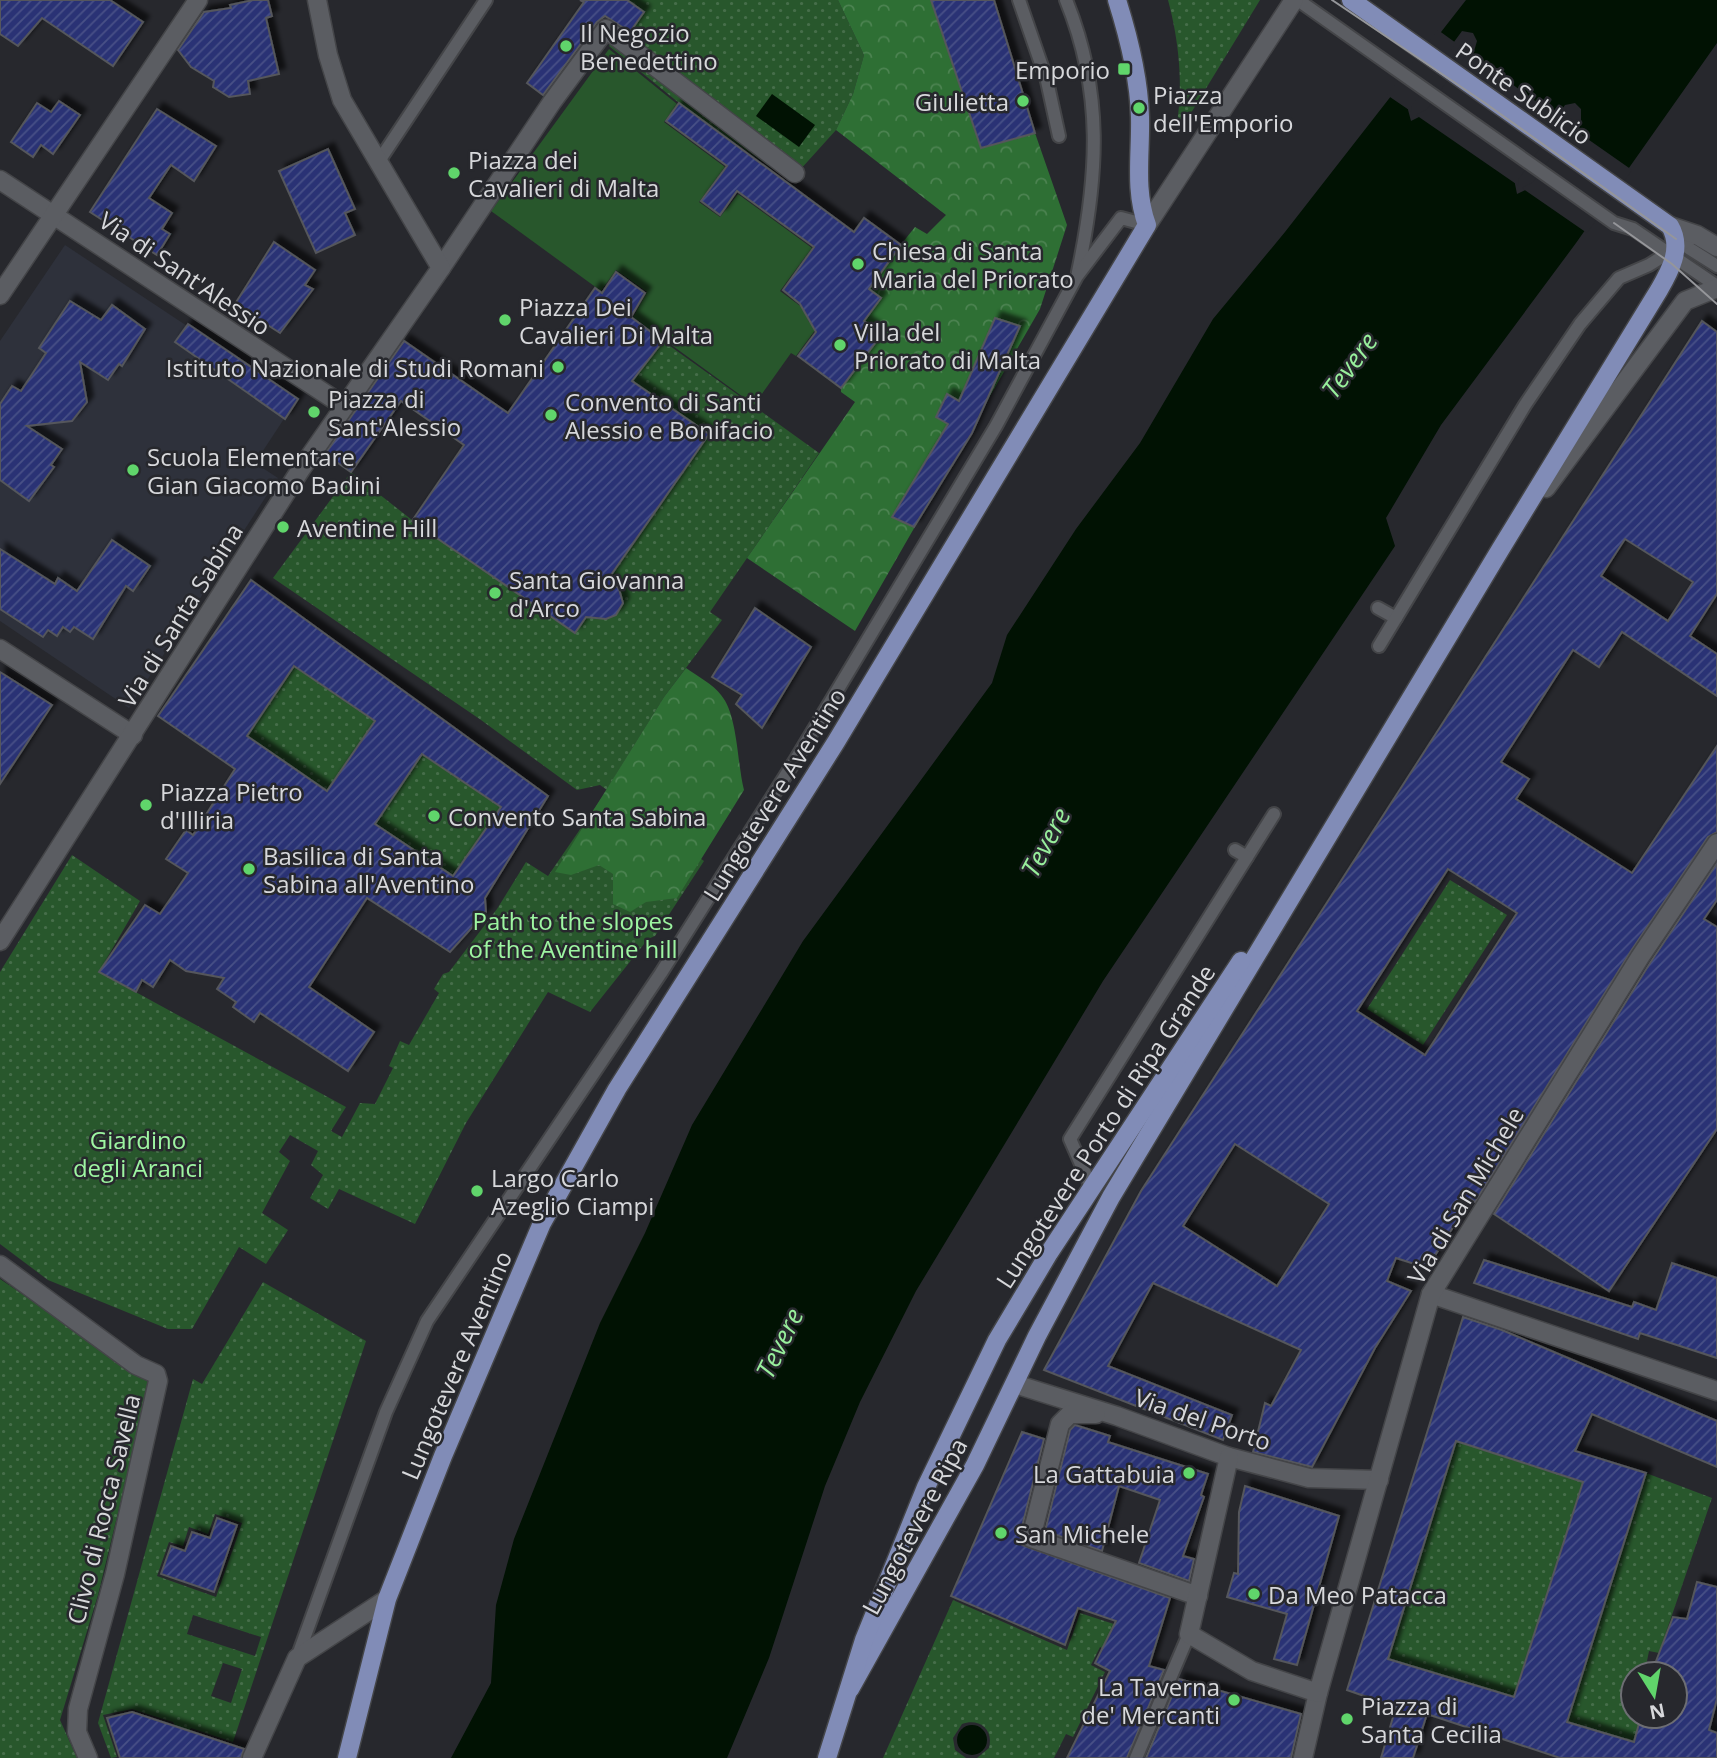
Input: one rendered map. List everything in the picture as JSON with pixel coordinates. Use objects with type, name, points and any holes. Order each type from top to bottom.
[{"type":"main road","points":[[1117,0],[1138,96],[1139,197],[1147,225]]},
{"type":"main road","name":"Ponte Sublicio","points":[[1356,4],[1677,246]]},
{"type":"main road","name":"Lungotevere Aventino","points":[[347,1758],[356,1710],[387,1599],[443,1456],[542,1223],[617,1089],[836,742],[1147,225]]},
{"type":"main road","name":"Lungotevere Porto di Ripa Grande","points":[[1014,1384],[1111,1197],[1202,1050],[1281,911],[1659,290],[1677,246]]},
{"type":"main road","name":"Lungotevere Porto di Ripa Grande","points":[[981,1376],[1030,1285],[1091,1189],[1221,990],[1281,911]]},
{"type":"main road","name":"Lungotevere Ripa","points":[[827,1758],[864,1640],[926,1487],[981,1376]]},
{"type":"main road","name":"Lungotevere Ripa","points":[[850,1689],[975,1465],[1014,1384]]},
{"type":"street","points":[[0,295],[198,0]]},
{"type":"street","points":[[317,0],[328,55],[342,100],[441,268]]},
{"type":"street","name":"Lungotevere Aventino","points":[[1147,225],[1296,0]]},
{"type":"street","points":[[344,406],[441,268],[552,102],[606,29],[795,173]]},
{"type":"street","name":"Via di Sant'Alessio","points":[[0,180],[344,406]]},
{"type":"street","points":[[1677,246],[1717,247]]},
{"type":"street","name":"Lungotevere Porto di Ripa Grande","points":[[1500,550],[1685,301],[1717,287]]},
{"type":"street","name":"Via di Santa Sabina","points":[[133,735],[290,486],[344,406]]},
{"type":"street","points":[[0,649],[133,735],[0,941]]},
{"type":"street","name":"Via di San Michele","points":[[1318,1693],[1431,1293],[1640,957],[1717,843]]},
{"type":"street","name":"Clivo di Rocca Savella","points":[[0,1265],[136,1365],[156,1374],[158,1381],[115,1574],[78,1709],[77,1732],[88,1758]]},
{"type":"street","points":[[1431,1293],[1717,1391]]},
{"type":"street","name":"Via del Porto","points":[[1014,1384],[1117,1416],[1230,1457],[1309,1478],[1379,1480]]},
{"type":"street","points":[[1117,1416],[1076,1413],[1065,1416],[1060,1423],[1031,1538],[1198,1597]]},
{"type":"street","points":[[1230,1457],[1189,1634],[1252,1671],[1318,1693],[1303,1758]]},
{"type":"street","points":[[252,1758],[297,1658],[387,1599]]},
{"type":"lane","points":[[379,161],[485,0]]},
{"type":"lane","points":[[1019,0],[1047,81],[1059,136]]},
{"type":"lane","points":[[1066,0],[1087,67],[1095,130],[1093,191],[1077,276]]},
{"type":"lane","points":[[1296,0],[1614,223],[1677,246],[1717,266]]},
{"type":"lane","name":"Lungotevere Aventino","points":[[297,1658],[386,1412],[427,1321],[662,973],[804,747],[996,426],[1077,276],[1121,218],[1147,225]]},
{"type":"lane","points":[[1677,246],[1717,287]]},
{"type":"lane","points":[[1379,646],[1519,415],[1580,324],[1614,282],[1677,246]]},
{"type":"lane","points":[[1378,608],[1396,618]]},
{"type":"lane","points":[[1091,1189],[1070,1139],[1241,853],[1274,814]]},
{"type":"lane","points":[[1136,1758],[1189,1634]]},
{"type":"shaded area","name":"Scuola Elementare Gian Giacomo Badini","points":[[65,245],[297,399],[255,463],[278,478],[129,708],[0,621],[0,341]]},
{"type":"green space","points":[[621,0],[838,0],[864,55],[853,94],[836,130],[790,181],[679,103],[609,46],[623,27],[630,32],[644,12]]},
{"type":"green space","points":[[838,0],[931,0],[981,148],[1035,133],[1067,225],[1040,309],[855,631],[747,558],[855,402],[841,392],[841,388],[881,334],[864,321],[881,298],[867,287],[915,227],[927,234],[946,215],[836,130],[853,94],[864,55]]},
{"type":"green space","points":[[1168,0],[1260,0],[1180,131],[1176,129],[1180,97],[1179,64]]},
{"type":"green space","points":[[609,49],[677,104],[664,122],[725,167],[699,202],[720,217],[738,194],[812,248],[780,291],[803,308],[809,322],[819,325],[796,356],[791,353],[754,405],[633,317],[647,292],[616,270],[601,291],[491,211]]},
{"type":"green space","points":[[663,341],[819,453],[710,612],[722,620],[664,697],[607,789],[704,861],[655,936],[648,939],[590,1012],[548,992],[466,1123],[415,1224],[339,1189],[328,1209],[310,1198],[323,1175],[311,1165],[318,1151],[290,1135],[279,1152],[290,1161],[262,1213],[288,1230],[266,1264],[239,1247],[192,1329],[168,1329],[48,1280],[0,1244],[0,972],[72,855],[140,901],[99,972],[346,1107],[331,1131],[342,1137],[360,1103],[375,1104],[393,1068],[389,1066],[400,1041],[409,1045],[439,993],[434,989],[443,974],[449,972],[497,909],[526,862],[548,876],[607,790],[600,785],[577,790],[481,720],[273,578],[351,472],[412,520],[574,632],[586,617],[606,619],[616,615],[623,602],[619,589],[609,579],[709,434],[609,365],[619,351],[642,368]]},
{"type":"green space","points":[[294,666],[375,721],[327,791],[247,736]]},
{"type":"green space","points":[[686,668],[714,687],[727,704],[734,727],[744,790],[677,898],[646,902],[630,912],[613,904],[613,874],[599,865],[571,875],[555,872],[664,697]]},
{"type":"green space","points":[[422,754],[501,807],[453,876],[375,824]]},
{"type":"green space","points":[[1450,880],[1507,915],[1423,1045],[1367,1009]]},
{"type":"green space","points":[[0,1279],[150,1381],[98,1595],[60,1720],[77,1758],[0,1758]]},
{"type":"green space","points":[[263,1282],[366,1341],[233,1742],[191,1728],[187,1734],[178,1731],[173,1722],[132,1709],[103,1715],[117,1757],[111,1758],[98,1723],[193,1379],[202,1384]],"holes":[[[215,1514],[242,1523],[216,1597],[157,1576],[169,1542],[183,1546],[189,1527],[208,1534]],[[193,1615],[261,1637],[255,1656],[187,1634]],[[223,1663],[242,1669],[231,1703],[211,1696]]]},
{"type":"green space","points":[[1456,1441],[1583,1482],[1514,1697],[1388,1659]]},
{"type":"green space","points":[[1646,1473],[1712,1498],[1659,1653],[1649,1651],[1647,1660],[1619,1660],[1619,1730],[1637,1730],[1634,1742],[1567,1722]]},
{"type":"green space","points":[[953,1600],[1067,1650],[1080,1613],[1126,1628],[1119,1655],[1100,1647],[1091,1665],[1105,1672],[1073,1737],[1066,1734],[1054,1758],[977,1758],[989,1748],[989,1735],[979,1724],[968,1723],[962,1724],[953,1738],[955,1750],[966,1758],[883,1758]]},
{"type":"water","name":"Tevere","points":[[1466,0],[1717,0],[1717,43],[1576,243],[1441,425],[1386,518],[1395,546],[1103,981],[916,1291],[860,1402],[825,1486],[769,1658],[727,1758],[451,1758],[491,1683],[496,1605],[514,1539],[600,1323],[645,1233],[692,1125],[803,941],[992,683],[1007,635],[1076,529],[1140,443],[1213,319],[1285,232]],"holes":[[[1462,31],[1473,33],[1477,41],[1475,48],[1429,112],[1411,121],[1407,106]],[[1575,103],[1581,109],[1581,121],[1536,185],[1517,194],[1514,179],[1565,105]]]},
{"type":"water","points":[[772,94],[815,125],[799,147],[756,116]]},
{"type":"water","points":[[972,1725],[983,1729],[987,1740],[983,1751],[972,1755],[961,1751],[957,1740],[961,1729]]},
{"type":"pier","points":[[1438,30],[1456,43],[1411,107],[1412,112],[1387,95]]},
{"type":"pier","points":[[1468,52],[1560,119],[1518,180],[1519,186],[1416,115],[1427,109]]},
{"type":"pier","points":[[1572,128],[1632,170],[1587,233],[1522,188],[1533,182]]},
{"type":"building","points":[[0,0],[110,0],[143,22],[113,66],[42,18],[18,46],[0,34]]},
{"type":"building","points":[[268,0],[272,16],[266,18],[279,74],[248,81],[250,94],[229,97],[213,87],[214,81],[191,67],[178,50],[204,12],[231,8],[230,5]]},
{"type":"building","points":[[580,0],[627,0],[644,12],[630,32],[605,16],[597,22],[543,95],[527,83],[584,2]]},
{"type":"building","points":[[931,0],[994,0],[1035,133],[981,148]]},
{"type":"building","points":[[59,101],[80,115],[53,154],[41,145],[33,157],[11,142],[37,103],[51,112]]},
{"type":"building","points":[[679,103],[854,232],[864,218],[901,245],[869,289],[881,298],[864,321],[882,334],[841,388],[798,356],[816,332],[800,304],[783,290],[814,247],[737,191],[720,215],[701,201],[727,166],[666,121]]},
{"type":"building","points":[[157,109],[216,146],[194,181],[171,165],[149,198],[172,213],[162,229],[170,234],[157,255],[90,212]]},
{"type":"building","points":[[328,149],[355,209],[345,213],[355,235],[316,253],[279,171]]},
{"type":"building","points":[[274,242],[315,270],[305,285],[313,289],[280,333],[235,304]]},
{"type":"building","name":"Convento di Santi Alessio e Bonifacio","points":[[616,272],[645,293],[631,317],[663,341],[632,381],[709,434],[609,578],[619,589],[623,603],[616,615],[606,619],[586,617],[575,633],[412,521],[464,445],[401,401],[351,472],[325,454],[404,341],[508,413],[595,288],[602,293]]},
{"type":"building","points":[[70,301],[101,320],[112,305],[145,329],[122,366],[119,364],[108,380],[80,362],[87,402],[72,421],[27,426],[62,449],[51,465],[54,467],[29,501],[0,480],[0,404],[12,386],[21,391],[46,353],[39,348]]},
{"type":"building","points":[[995,318],[1020,326],[972,433],[914,527],[892,517],[948,424],[936,417],[947,394],[959,401]]},
{"type":"building","points":[[1702,321],[1717,332],[1717,594],[1690,636],[1717,654],[1717,696],[1622,632],[1599,667],[1573,650],[1501,762],[1529,779],[1516,799],[1632,873],[1717,746],[1717,832],[1708,837],[1631,951],[1475,1202],[1471,1199],[1427,1268],[1396,1258],[1387,1281],[1411,1291],[1375,1348],[1312,1467],[1253,1452],[1265,1403],[1271,1406],[1301,1350],[1153,1283],[1108,1366],[1232,1415],[1223,1440],[1044,1370],[1141,1191]],"holes":[[[1625,539],[1693,582],[1668,621],[1601,576]],[[1448,869],[1517,913],[1425,1055],[1357,1011]],[[1235,1144],[1329,1204],[1277,1286],[1183,1226]]]},
{"type":"building","points":[[188,324],[298,399],[285,419],[175,342]]},
{"type":"building","points":[[112,540],[150,566],[133,591],[126,586],[93,639],[74,627],[70,632],[63,627],[57,636],[48,630],[43,637],[0,609],[0,549],[55,584],[58,578],[77,591]]},
{"type":"building","points":[[251,580],[548,796],[485,898],[486,912],[450,952],[367,898],[309,987],[374,1032],[348,1071],[260,1013],[254,1022],[233,1007],[236,1002],[217,989],[224,978],[186,971],[170,960],[153,987],[142,980],[136,992],[99,972],[145,905],[160,914],[188,873],[166,859],[186,830],[193,835],[235,769],[158,716]],"holes":[[[294,666],[375,721],[327,791],[247,736]],[[422,754],[501,807],[453,876],[375,824]]]},
{"type":"building","points":[[755,608],[811,647],[762,728],[736,704],[742,695],[712,677]]},
{"type":"building","points":[[0,672],[52,705],[0,784]]},
{"type":"building","points":[[1717,863],[1717,900],[1704,919],[1717,927],[1717,1129],[1609,1291],[1494,1214],[1650,963]]},
{"type":"building","points":[[1484,1260],[1632,1307],[1634,1302],[1656,1310],[1672,1263],[1717,1278],[1717,1358],[1640,1333],[1638,1339],[1474,1283]]},
{"type":"building","points":[[1463,1317],[1502,1330],[1717,1421],[1717,1467],[1592,1414],[1575,1451],[1646,1473],[1567,1722],[1634,1742],[1637,1730],[1689,1730],[1689,1660],[1656,1660],[1673,1617],[1687,1619],[1697,1582],[1717,1587],[1717,1699],[1709,1730],[1717,1733],[1717,1758],[1560,1758],[1427,1714],[1413,1758],[1381,1758],[1396,1707],[1347,1690]],"holes":[[[1456,1441],[1583,1482],[1514,1697],[1388,1659]]]},
{"type":"building","points":[[1075,1425],[1110,1436],[1108,1442],[1208,1474],[1201,1495],[1204,1497],[1183,1556],[1194,1559],[1189,1581],[1139,1563],[1160,1500],[1119,1486],[1102,1551],[1045,1531],[1070,1430]]},
{"type":"building","points":[[1022,1432],[1044,1439],[1020,1535],[1022,1545],[1170,1598],[1149,1666],[1164,1670],[1127,1758],[1067,1758],[1110,1671],[1095,1663],[1116,1621],[1078,1608],[1065,1645],[951,1596]]},
{"type":"building","points":[[1245,1486],[1339,1516],[1297,1665],[1274,1659],[1287,1614],[1227,1597],[1234,1573],[1238,1574],[1239,1512]]},
{"type":"building","points":[[217,1518],[237,1525],[214,1592],[161,1574],[171,1546],[185,1551],[192,1532],[210,1538]]},
{"type":"building","points":[[1179,1679],[1301,1714],[1291,1758],[1146,1758]]},
{"type":"building","points":[[132,1712],[244,1749],[241,1758],[120,1758],[107,1718]]},
{"type":"tram line","points":[[1332,0],[1485,103],[1676,239]]},
{"type":"tram line","points":[[1614,223],[1672,264],[1717,304]]},
{"type":"place","name":"Il Negozio Benedettino","points":[[566,46]]},
{"type":"place","name":"Emporio","points":[[1124,69]]},
{"type":"place","name":"Giulietta","points":[[1023,101]]},
{"type":"place","name":"Piazza dell'Emporio","points":[[1139,108]]},
{"type":"place","name":"Piazza dei Cavalieri di Malta","points":[[454,173]]},
{"type":"place","name":"Chiesa di Santa Maria del Priorato","points":[[858,264]]},
{"type":"place","name":"Piazza Dei Cavalieri Di Malta","points":[[505,320]]},
{"type":"place","name":"Villa del Priorato di Malta","points":[[840,345]]},
{"type":"place","name":"Istituto Nazionale di Studi Romani","points":[[558,367]]},
{"type":"place","name":"Piazza di Sant'Alessio","points":[[314,412]]},
{"type":"place","name":"Convento di Santi Alessio e Bonifacio","points":[[551,415]]},
{"type":"place","name":"Scuola Elementare Gian Giacomo Badini","points":[[133,470]]},
{"type":"place","name":"Aventine Hill","points":[[283,527]]},
{"type":"place","name":"Santa Giovanna d'Arco","points":[[495,593]]},
{"type":"place","name":"Piazza Pietro d'Illiria","points":[[146,805]]},
{"type":"place","name":"Convento Santa Sabina","points":[[434,816]]},
{"type":"place","name":"Basilica di Santa Sabina all'Aventino","points":[[249,869]]},
{"type":"place","name":"Largo Carlo Azeglio Ciampi","points":[[477,1191]]},
{"type":"place","name":"La Gattabuia","points":[[1189,1473]]},
{"type":"place","name":"San Michele","points":[[1001,1533]]},
{"type":"place","name":"Da Meo Patacca","points":[[1254,1594]]},
{"type":"place","name":"La Taverna de' Mercanti","points":[[1234,1700]]},
{"type":"place","name":"Piazza di Santa Cecilia","points":[[1347,1719]]},
{"type":"park label","name":"Path to the slopes of the Aventine hill","points":[[573,934]]},
{"type":"park label","name":"Giardino degli Aranci","points":[[138,1153]]}]
